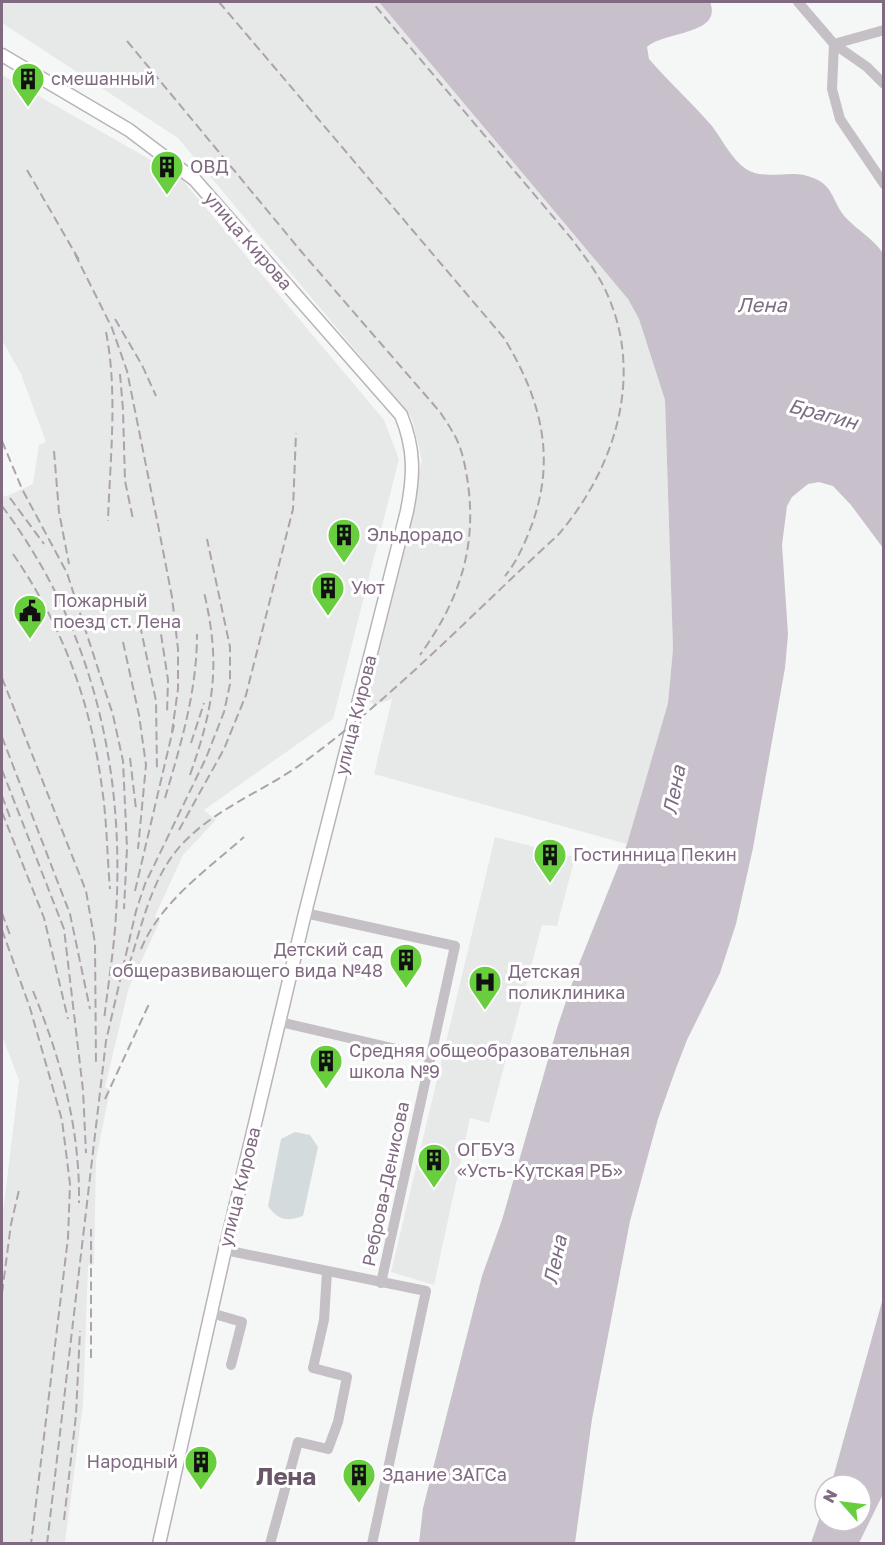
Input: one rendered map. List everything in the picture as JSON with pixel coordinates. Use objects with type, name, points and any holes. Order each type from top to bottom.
[{"type":"main road","name":"улица Кирова","points":[[2,55],[129,130],[195,180],[401,415],[408,432],[414,475],[305,913],[225,1250],[159,1544]]},
{"type":"street","points":[[798,2],[834,44],[867,68],[884,84]]},
{"type":"street","points":[[834,44],[884,30]]},
{"type":"street","points":[[834,44],[832,89],[840,119],[884,184]]},
{"type":"street","name":"Реброва-Денисова","points":[[305,913],[455,946],[381,1284],[426,1291],[372,1544]]},
{"type":"street","points":[[280,1022],[431,1057]]},
{"type":"street","points":[[225,1250],[381,1284]]},
{"type":"street","points":[[270,1544],[298,1442],[328,1449],[338,1422],[347,1377],[313,1368],[324,1320],[327,1272]]},
{"type":"street","points":[[211,1312],[242,1322],[231,1365]]},
{"type":"shaded area","points":[[2,2],[379,2],[628,299],[639,319],[665,400],[673,649],[668,703],[627,844],[374,774],[392,699],[374,705],[365,697],[422,461],[412,418],[178,138],[2,23]]},
{"type":"shaded area","points":[[2,75],[179,176],[384,420],[399,459],[333,719],[204,810],[216,820],[183,855],[155,916],[160,921],[129,987],[105,1087],[110,1090],[96,1160],[94,1265],[88,1265],[83,1405],[65,1542],[72,1544],[2,1543],[2,1221],[19,1080],[2,1036],[2,493],[5,497],[33,484],[39,445],[46,442],[21,374],[2,340]]},
{"type":"shaded area","points":[[495,837],[575,857],[557,926],[542,925],[489,1123],[470,1118],[434,1285],[391,1272]]},
{"type":"shaded area","points":[[295,1132],[310,1135],[318,1147],[303,1216],[288,1219],[279,1217],[268,1206],[281,1139]]},
{"type":"water","name":"Лена","points":[[379,2],[710,2],[712,13],[708,21],[700,27],[655,42],[647,47],[649,59],[712,126],[741,165],[760,174],[797,174],[815,178],[828,188],[847,219],[883,253],[883,548],[851,505],[833,486],[819,482],[808,484],[792,497],[787,506],[782,545],[788,634],[785,668],[753,848],[736,924],[720,973],[687,1040],[675,1071],[658,1119],[630,1221],[592,1419],[575,1543],[419,1543],[423,1508],[482,1276],[502,1220],[558,1025],[577,969],[627,844],[668,703],[673,649],[665,400],[639,319],[628,299]]},
{"type":"water","points":[[883,1298],[883,1494],[873,1514],[873,1473],[834,1473]]},
{"type":"water","points":[[814,1533],[864,1533],[859,1543],[811,1543]]},
{"type":"railway","points":[[219,2],[504,338],[517,361],[536,406],[544,453],[543,477],[539,502],[531,527],[520,553],[505,576]]},
{"type":"railway","points":[[129,965],[156,884],[173,855],[184,842],[212,819],[304,762],[371,709],[558,535],[578,509],[594,482],[608,452],[618,422],[623,391],[623,359],[618,327],[600,280],[571,238],[372,2]]},
{"type":"railway","points":[[127,41],[300,250],[440,412],[457,440],[463,456],[468,484],[470,531],[467,553],[462,574],[445,615],[420,655]]},
{"type":"railway","points":[[27,170],[79,260]]},
{"type":"railway","points":[[75,254],[112,328],[127,371],[172,597],[178,649],[178,689],[172,732]]},
{"type":"railway","points":[[115,319],[142,365],[156,396]]},
{"type":"railway","points":[[106,332],[112,378],[108,521]]},
{"type":"railway","points":[[120,374],[125,481],[133,519]]},
{"type":"railway","points":[[179,830],[224,749],[246,695],[293,509],[296,433]]},
{"type":"railway","points":[[2,441],[22,489],[67,573],[113,715],[123,761],[127,848],[124,909]]},
{"type":"railway","points":[[54,451],[59,512],[69,564]]},
{"type":"railway","points":[[10,498],[44,544]]},
{"type":"railway","points":[[2,506],[33,552],[59,600],[80,649],[96,700],[108,752],[115,806],[117,860],[115,928],[104,1020]]},
{"type":"railway","points":[[47,1544],[106,1041],[136,911],[145,884],[206,758],[224,712],[230,684],[230,647],[207,539]]},
{"type":"railway","points":[[13,554],[46,608],[72,665],[82,695],[97,756],[102,788],[110,889]]},
{"type":"railway","points":[[190,775],[205,728],[212,685],[212,642],[204,592]]},
{"type":"railway","points":[[159,621],[168,680],[167,714]]},
{"type":"railway","points":[[140,625],[156,701],[157,771]]},
{"type":"railway","points":[[165,798],[191,697],[197,634]]},
{"type":"railway","points":[[123,642],[139,715],[146,765],[138,849]]},
{"type":"railway","points":[[2,678],[86,891],[95,943],[96,1066]]},
{"type":"railway","points":[[191,743],[204,703]]},
{"type":"railway","points":[[135,891],[174,725]]},
{"type":"railway","points":[[2,737],[70,914],[90,1009]]},
{"type":"railway","points":[[130,758],[136,809]]},
{"type":"railway","points":[[2,770],[64,929],[83,1090],[86,1153]]},
{"type":"railway","points":[[2,796],[11,820]]},
{"type":"railway","points":[[2,812],[44,918],[68,1019]]},
{"type":"railway","points":[[141,949],[160,916],[173,901],[200,874],[244,837]]},
{"type":"railway","points":[[2,913],[11,938]]},
{"type":"railway","points":[[2,930],[30,1008],[62,1120],[70,1184],[68,1238],[31,1544]]},
{"type":"railway","points":[[33,991],[67,1094],[76,1148],[79,1203]]},
{"type":"railway","points":[[105,1099],[149,1004]]},
{"type":"railway","points":[[2,1293],[11,1224],[19,1190]]},
{"type":"railway","points":[[91,1229],[91,1358]]},
{"type":"railway","points":[[64,1520],[76,1415],[80,1331]]},
{"type":"place","name":"смешанный","points":[[28,108]]},
{"type":"place","name":"ОВД","points":[[167,196]]},
{"type":"place","name":"Эльдорадо","points":[[344,564]]},
{"type":"place","name":"Уют","points":[[328,617]]},
{"type":"place","name":"Пожарный поезд ст. Лена","points":[[30,640]]},
{"type":"place","name":"Гостинница Пекин","points":[[550,884]]},
{"type":"place","name":"Детский сад общеразвивающего вида №48","points":[[406,989]]},
{"type":"place","name":"Детская поликлиника","points":[[485,1011]]},
{"type":"place","name":"Средняя общеобразовательная школа №9","points":[[326,1090]]},
{"type":"place","name":"ОГБУЗ «Усть-Кутская РБ»","points":[[434,1189]]},
{"type":"place","name":"Народный","points":[[201,1491]]},
{"type":"place","name":"Здание ЗАГСа","points":[[359,1504]]},
{"type":"district","name":"Лена","points":[[286,1477]]},
{"type":"water label","name":"Брагин","points":[[823,414]]}]
